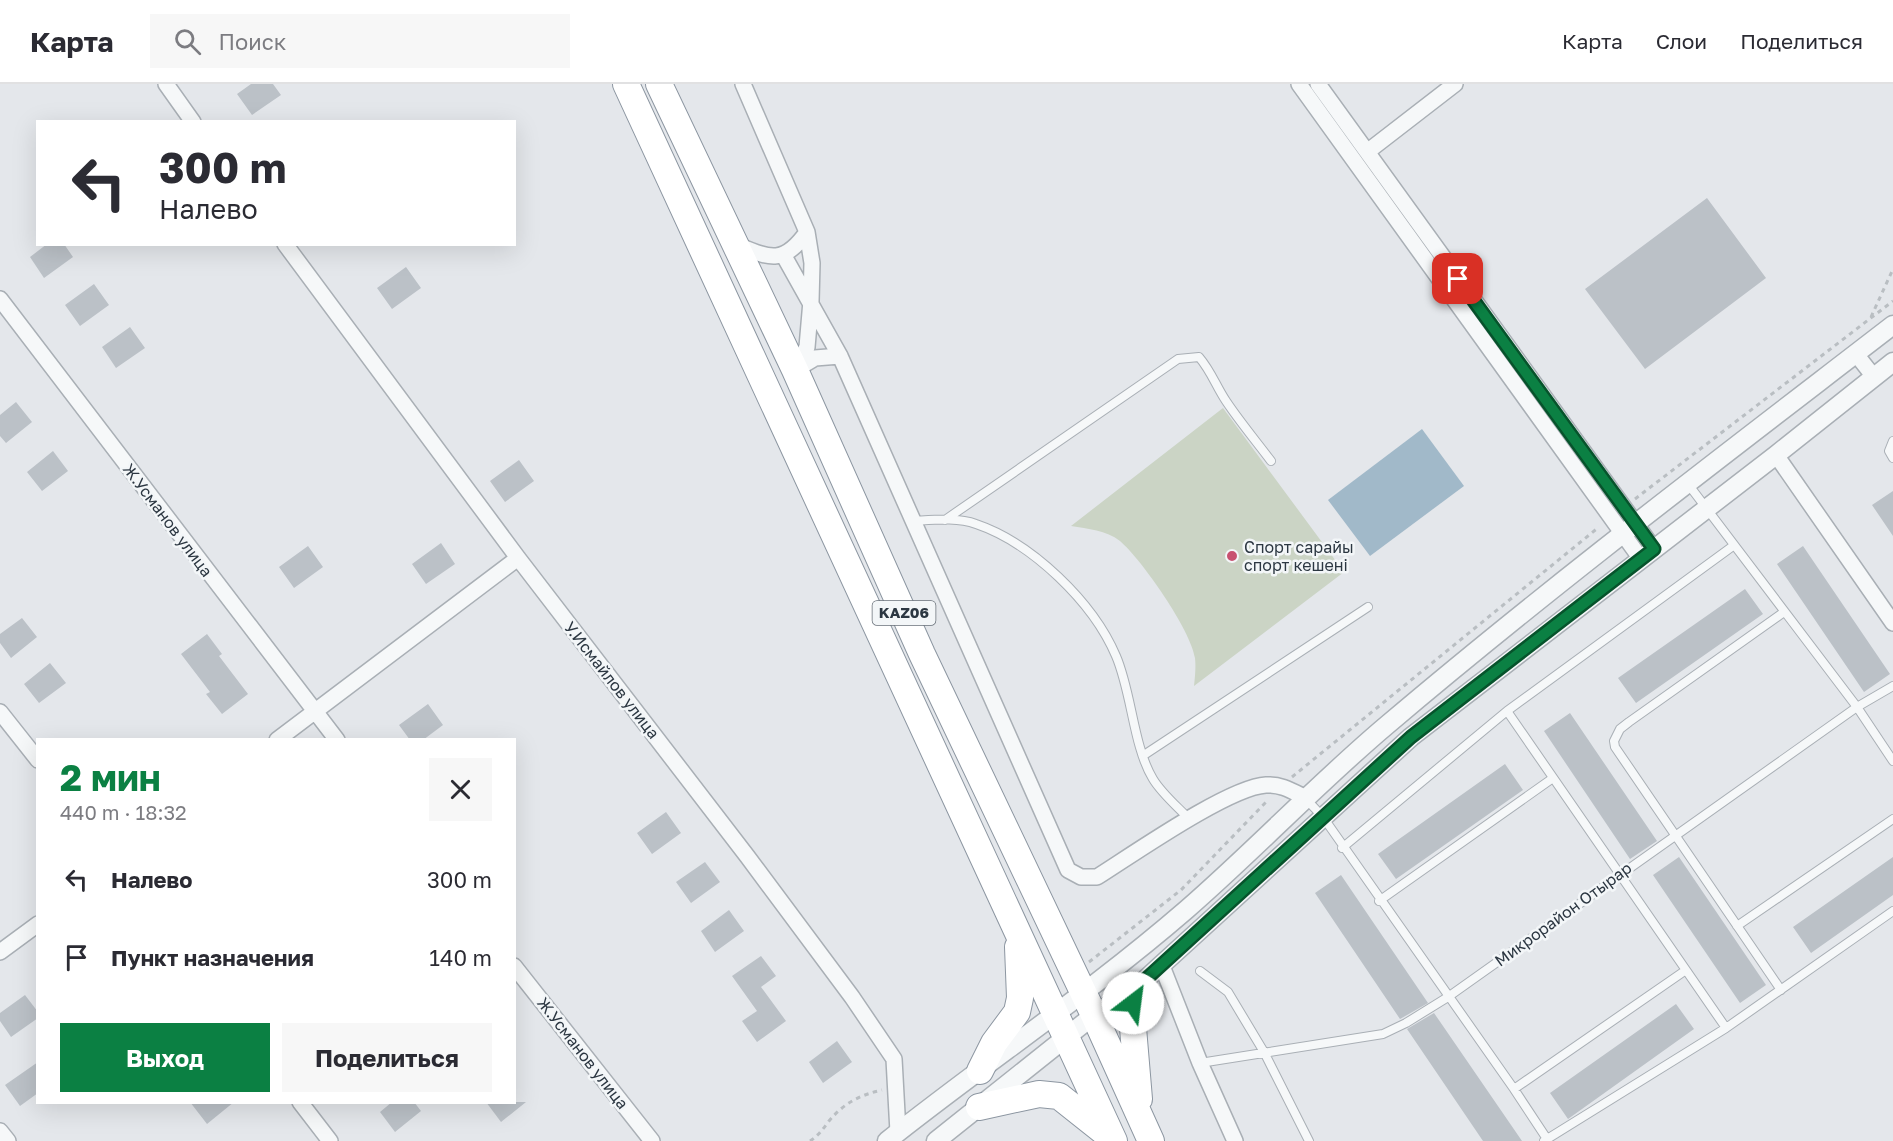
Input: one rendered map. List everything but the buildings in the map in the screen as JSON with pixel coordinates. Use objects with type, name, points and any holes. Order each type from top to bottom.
[{"type":"highway","name":"KАZ06","points":[[626,84],[1114,1140]]},
{"type":"highway","name":"KАZ06","points":[[659,84],[795,370],[922,654],[1089,1004],[1146,1131]]},
{"type":"highway","points":[[895,666],[922,654]]},
{"type":"highway","points":[[980,1071],[994,1043],[1017,1012],[1020,998],[1017,931]]},
{"type":"highway","points":[[1134,990],[1132,1016],[1146,1131]]},
{"type":"highway","points":[[979,1107],[1039,1094],[1059,1096],[1114,1140]]},
{"type":"street","points":[[166,84],[193,120]]},
{"type":"street","points":[[743,84],[807,232],[812,263],[811,301],[807,347],[795,370]]},
{"type":"street","points":[[1299,84],[1647,554]]},
{"type":"street","points":[[1318,84],[1629,529]]},
{"type":"street","points":[[1367,152],[1455,84]]},
{"type":"street","points":[[735,244],[768,258],[784,256],[796,248],[807,232]]},
{"type":"street","name":"У.Исмайлов улица","points":[[286,246],[518,558],[747,856],[852,997],[894,1059],[896,1087],[892,1137]]},
{"type":"street","points":[[784,256],[840,356],[1068,870],[1081,877],[1096,877],[1246,789],[1265,785],[1281,786],[1305,797]]},
{"type":"street","name":"Ж.Усманов улица","points":[[0,299],[335,738]]},
{"type":"street","points":[[936,1141],[979,1107],[1060,1026],[1089,1004],[1305,797],[1388,724],[1629,529],[1893,325]]},
{"type":"street","points":[[1856,354],[1874,377]]},
{"type":"street","points":[[795,370],[815,358],[840,356]]},
{"type":"street","points":[[892,1137],[980,1071],[1060,1026],[1089,1004],[1134,990],[1411,737],[1893,362]]},
{"type":"street","points":[[1776,455],[1893,623]]},
{"type":"street","points":[[280,738],[518,558]]},
{"type":"street","points":[[0,712],[36,757]]},
{"type":"street","points":[[0,952],[36,925]]},
{"type":"street","points":[[1162,966],[1200,1063],[1235,1141]]},
{"type":"street","name":"Ж.Усманов улица","points":[[516,969],[652,1141]]},
{"type":"street","points":[[302,1104],[330,1141]]},
{"type":"street","points":[[0,1131],[8,1141]]},
{"type":"lane","points":[[945,520],[1178,359],[1190,356],[1199,357],[1212,372],[1227,403],[1271,461]]},
{"type":"lane","points":[[1893,441],[1889,451],[1893,458]]},
{"type":"lane","points":[[1688,484],[1857,707],[1893,761]]},
{"type":"lane","points":[[912,521],[945,520],[974,523],[996,532],[1061,579],[1085,604],[1099,623],[1116,656],[1153,779],[1190,820]]},
{"type":"lane","points":[[1342,848],[1507,711],[1733,546]]},
{"type":"lane","points":[[1144,755],[1368,607]]},
{"type":"lane","points":[[1781,990],[1615,747],[1616,735],[1629,722],[1784,612]]},
{"type":"lane","name":"Микрорайон Отырар","points":[[1200,1063],[1383,1034],[1406,1023],[1448,997],[1857,707],[1893,686]]},
{"type":"lane","points":[[1507,711],[1726,1028]]},
{"type":"lane","points":[[1379,901],[1553,778]]},
{"type":"lane","points":[[1305,797],[1323,817],[1379,901],[1514,1089],[1545,1140],[1726,1028],[1893,912]]},
{"type":"lane","points":[[1737,926],[1893,819]]},
{"type":"lane","points":[[1514,1089],[1686,970]]},
{"type":"lane","points":[[1200,971],[1228,992],[1264,1052],[1309,1141]]},
{"type":"path","points":[[1870,319],[1893,269]]},
{"type":"path","points":[[810,1141],[846,1104],[864,1094],[896,1087]]},
{"type":"green space","name":"Спорт сарайы спорт кешені","points":[[1223,408],[1344,572],[1194,686],[1195,658],[1192,646],[1164,596],[1140,563],[1115,537],[1097,530],[1071,526]]},
{"type":"water","points":[[1422,429],[1464,486],[1370,556],[1328,500]]},
{"type":"place","name":"Спорт сарайы спорт кешені","points":[[1232,556]]},
{"type":"route","points":[[1133,1003],[1134,990],[1411,737],[1654,549],[1458,279]]}]
